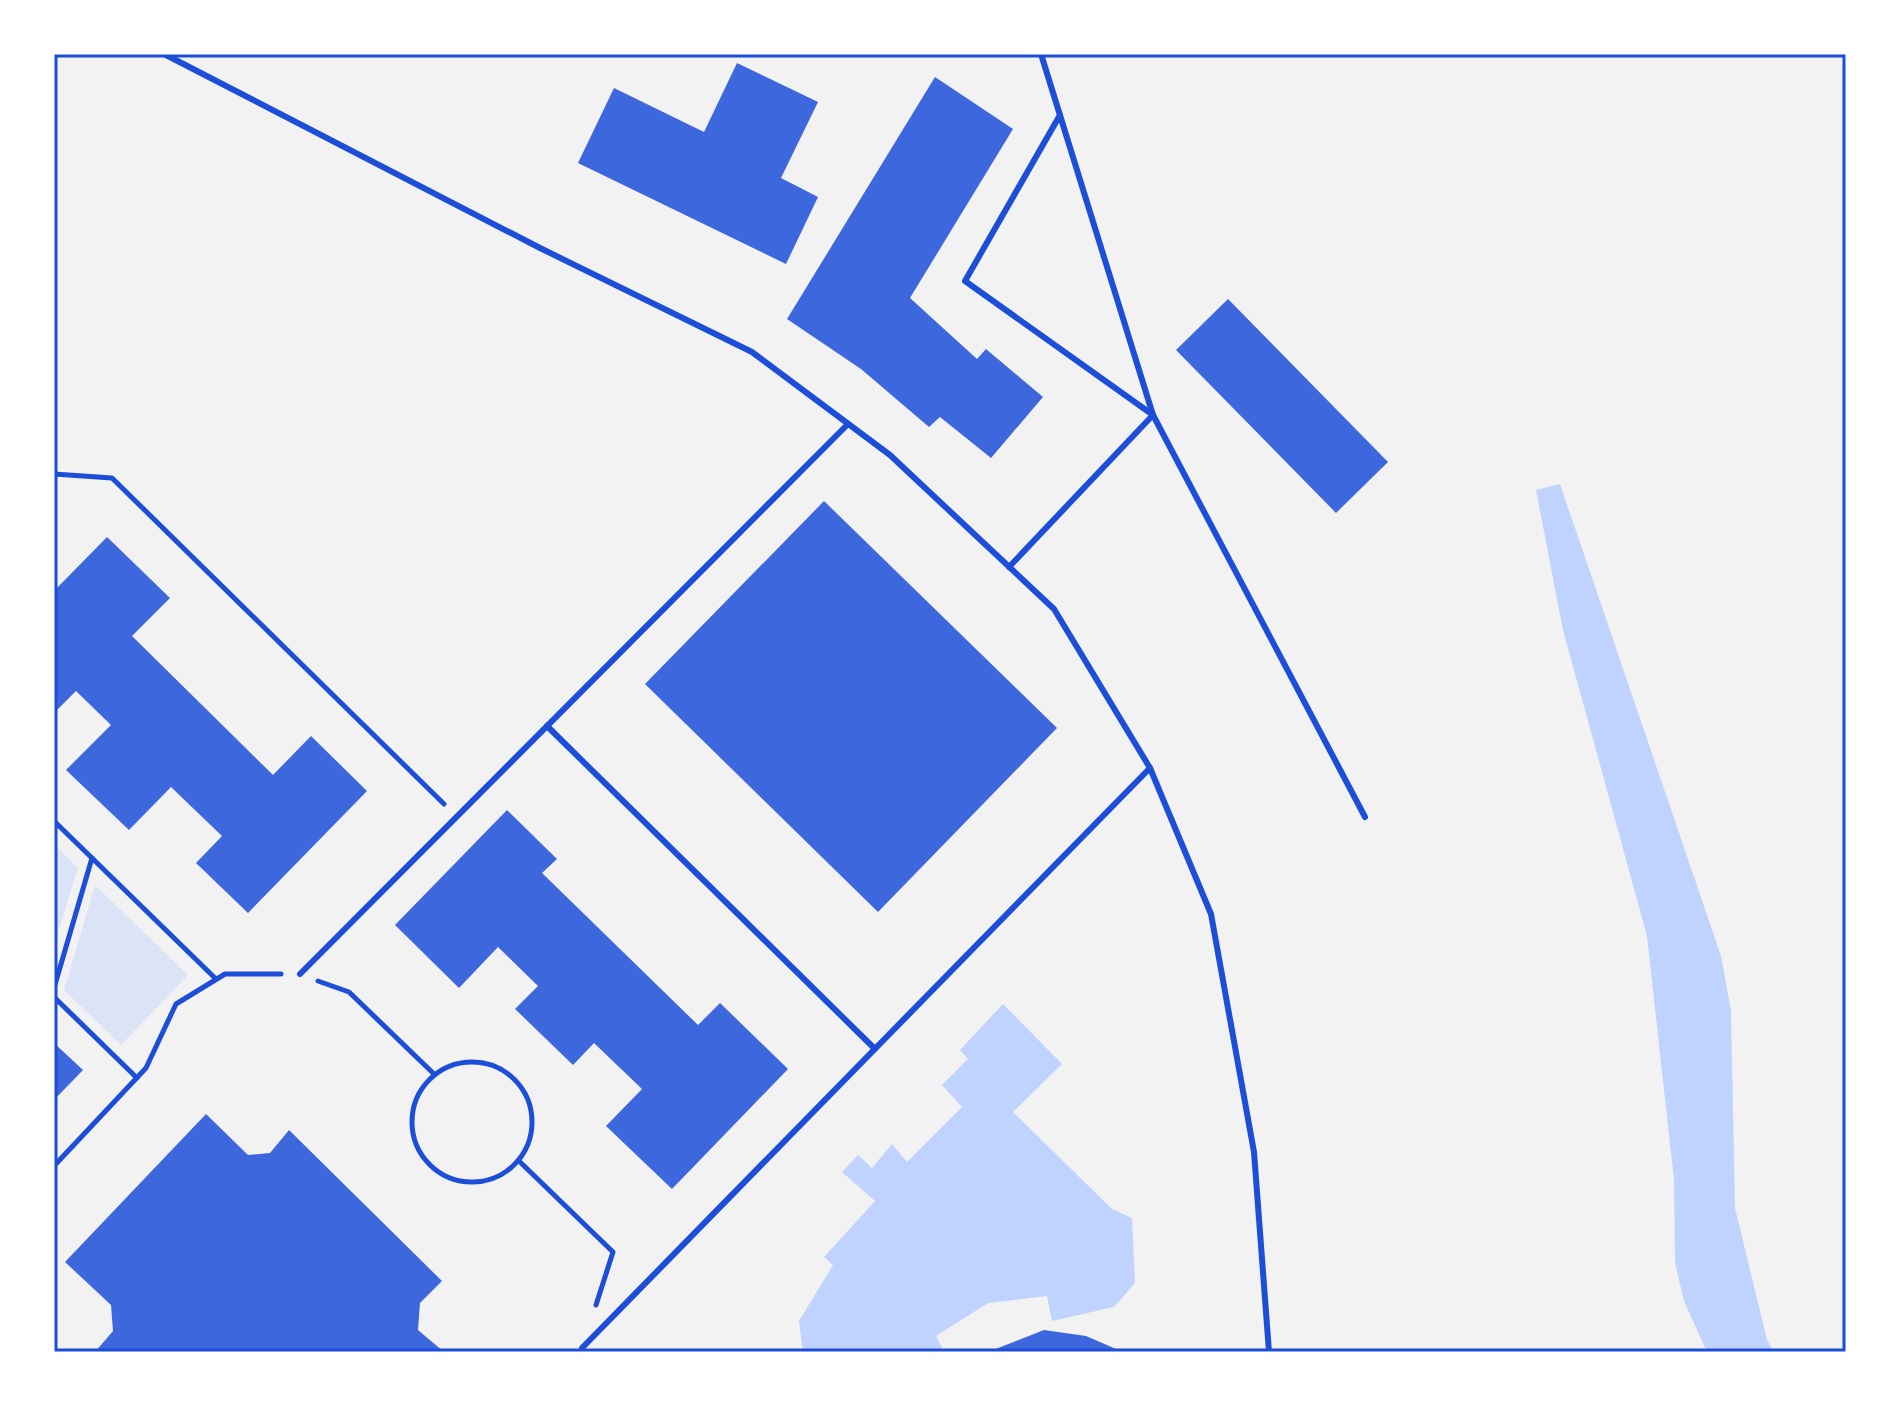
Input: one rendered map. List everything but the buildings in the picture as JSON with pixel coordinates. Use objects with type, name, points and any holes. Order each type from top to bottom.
[{"type":"lane","points":[[164,54],[540,248],[752,352],[890,455],[1054,609],[1150,768],[1211,914],[1254,1152],[1269,1352]]},
{"type":"lane","points":[[1041,54],[1153,415],[1365,817]]},
{"type":"lane","points":[[1060,115],[965,281],[1153,415]]},
{"type":"lane","points":[[1009,567],[1153,415]]},
{"type":"lane","points":[[300,974],[848,424]]},
{"type":"lane","points":[[547,726],[875,1049]]},
{"type":"lane","points":[[582,1348],[1150,768]]},
{"type":"path","points":[[54,474],[112,478],[457,816]]},
{"type":"path","points":[[56,824],[216,979]]},
{"type":"path","points":[[54,988],[92,857]]},
{"type":"path","points":[[54,1166],[146,1068],[176,1004],[225,974],[300,974],[349,992],[434,1074]]},
{"type":"path","points":[[54,997],[137,1078]]},
{"type":"path","points":[[470,1062],[487,1064],[503,1071],[516,1082],[532,1112],[532,1130],[519,1161],[503,1174],[484,1181],[464,1182],[444,1175],[428,1163],[417,1146],[412,1126],[414,1106],[434,1074],[470,1062]]},
{"type":"path","points":[[519,1161],[613,1252],[595,1307]]},
{"type":"shaded area","points":[[54,844],[78,868],[54,945]]},
{"type":"shaded area","points":[[95,885],[188,975],[121,1045],[64,990]]},
{"type":"water","points":[[1560,484],[1721,956],[1731,1011],[1735,1208],[1767,1340],[1774,1352],[1707,1352],[1684,1301],[1675,1263],[1674,1180],[1647,936],[1563,630],[1536,490]]},
{"type":"water","points":[[1003,1004],[1062,1064],[1013,1112],[1112,1209],[1132,1218],[1135,1283],[1114,1307],[1052,1321],[1047,1296],[988,1303],[936,1336],[944,1352],[803,1352],[799,1321],[833,1265],[824,1257],[875,1201],[842,1172],[858,1155],[872,1168],[892,1144],[907,1162],[962,1107],[942,1085],[968,1059],[960,1050]]}]
